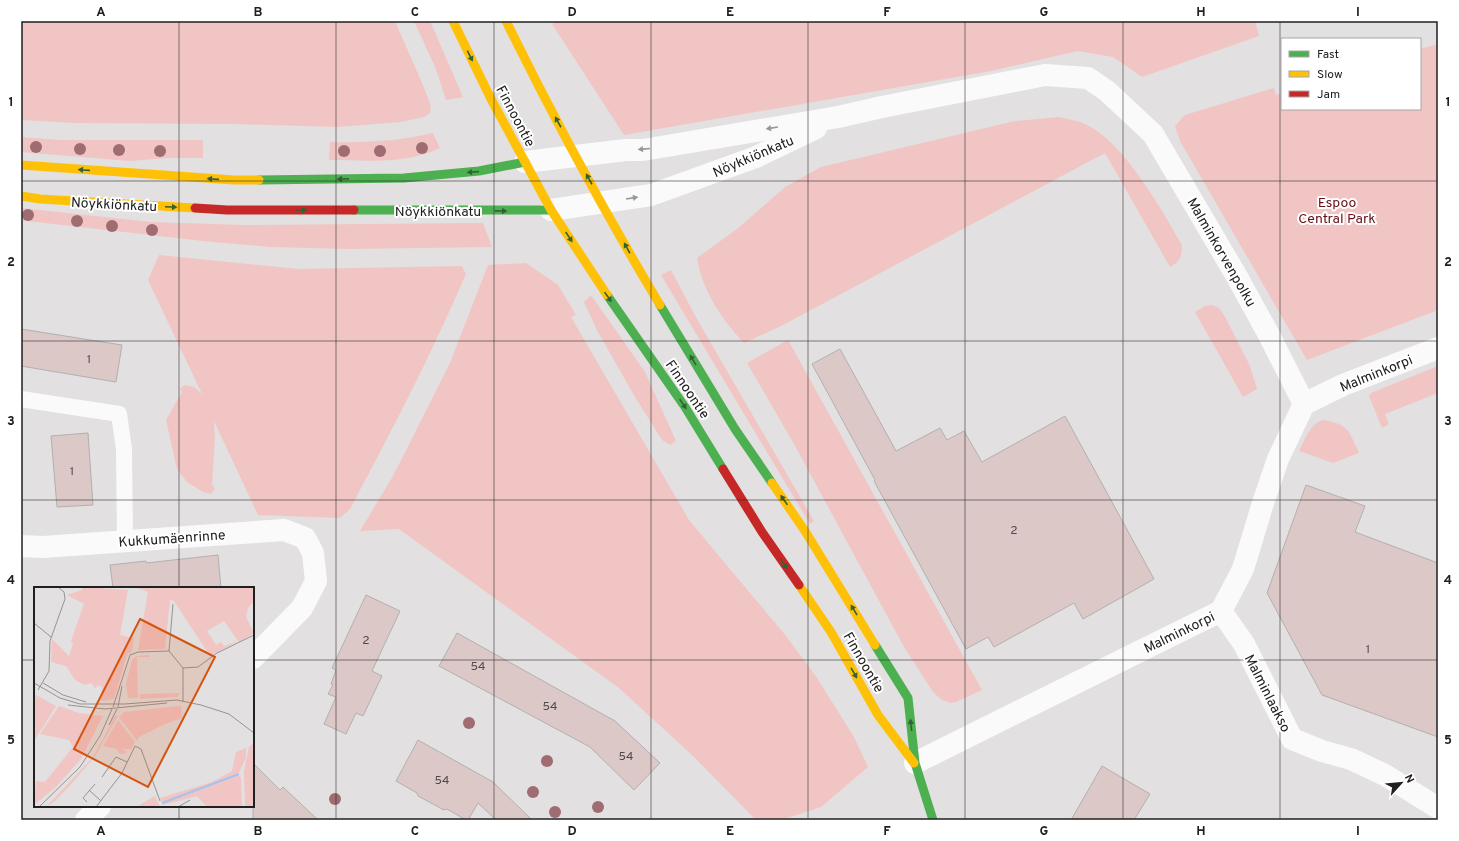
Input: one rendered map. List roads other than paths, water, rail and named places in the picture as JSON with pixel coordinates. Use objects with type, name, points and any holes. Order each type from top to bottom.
[{"type":"main road","name":"Finnoontie","points":[[453,21],[488,92],[551,210],[603,289],[685,407],[762,532],[831,632],[878,715],[915,763]]},
{"type":"main road","name":"Finnoontie","points":[[506,21],[534,78],[634,261],[735,429],[805,531],[908,698],[915,763],[933,820]]},
{"type":"main road","name":"Nöykkiönkatu","points":[[21,165],[41,168],[234,180],[404,178],[479,171],[525,162]]},
{"type":"main road","name":"Nöykkiönkatu","points":[[21,196],[40,200],[227,210],[551,210]]},
{"type":"street","name":"Nöykkiönkatu","points":[[525,162],[626,150],[643,150],[838,117],[1045,75],[1088,78],[1107,91],[1126,108]]},
{"type":"street","name":"Malminkorvenpolku","points":[[1126,108],[1153,134],[1236,275],[1276,348],[1304,404]]},
{"type":"street","name":"Nöykkiönkatu","points":[[551,210],[651,195],[756,157],[838,117]]},
{"type":"street","name":"Malminkorpi","points":[[915,763],[1221,611],[1243,569],[1278,459],[1304,404],[1343,385],[1438,348]]},
{"type":"street","name":"Kukkumäenrinne","points":[[21,546],[43,547],[284,530],[305,538],[313,553],[316,581],[302,608],[254,657]]},
{"type":"street","name":"Malminlaakso","points":[[1221,611],[1244,644],[1292,739],[1322,751],[1351,759],[1385,775],[1438,808]]},
{"type":"street","points":[[86,820],[99,807]]},
{"type":"lane","points":[[21,399],[119,414],[124,449],[126,541]]},
{"type":"park label","name":"Espoo Central Park","points":[[1337,210]]}]
